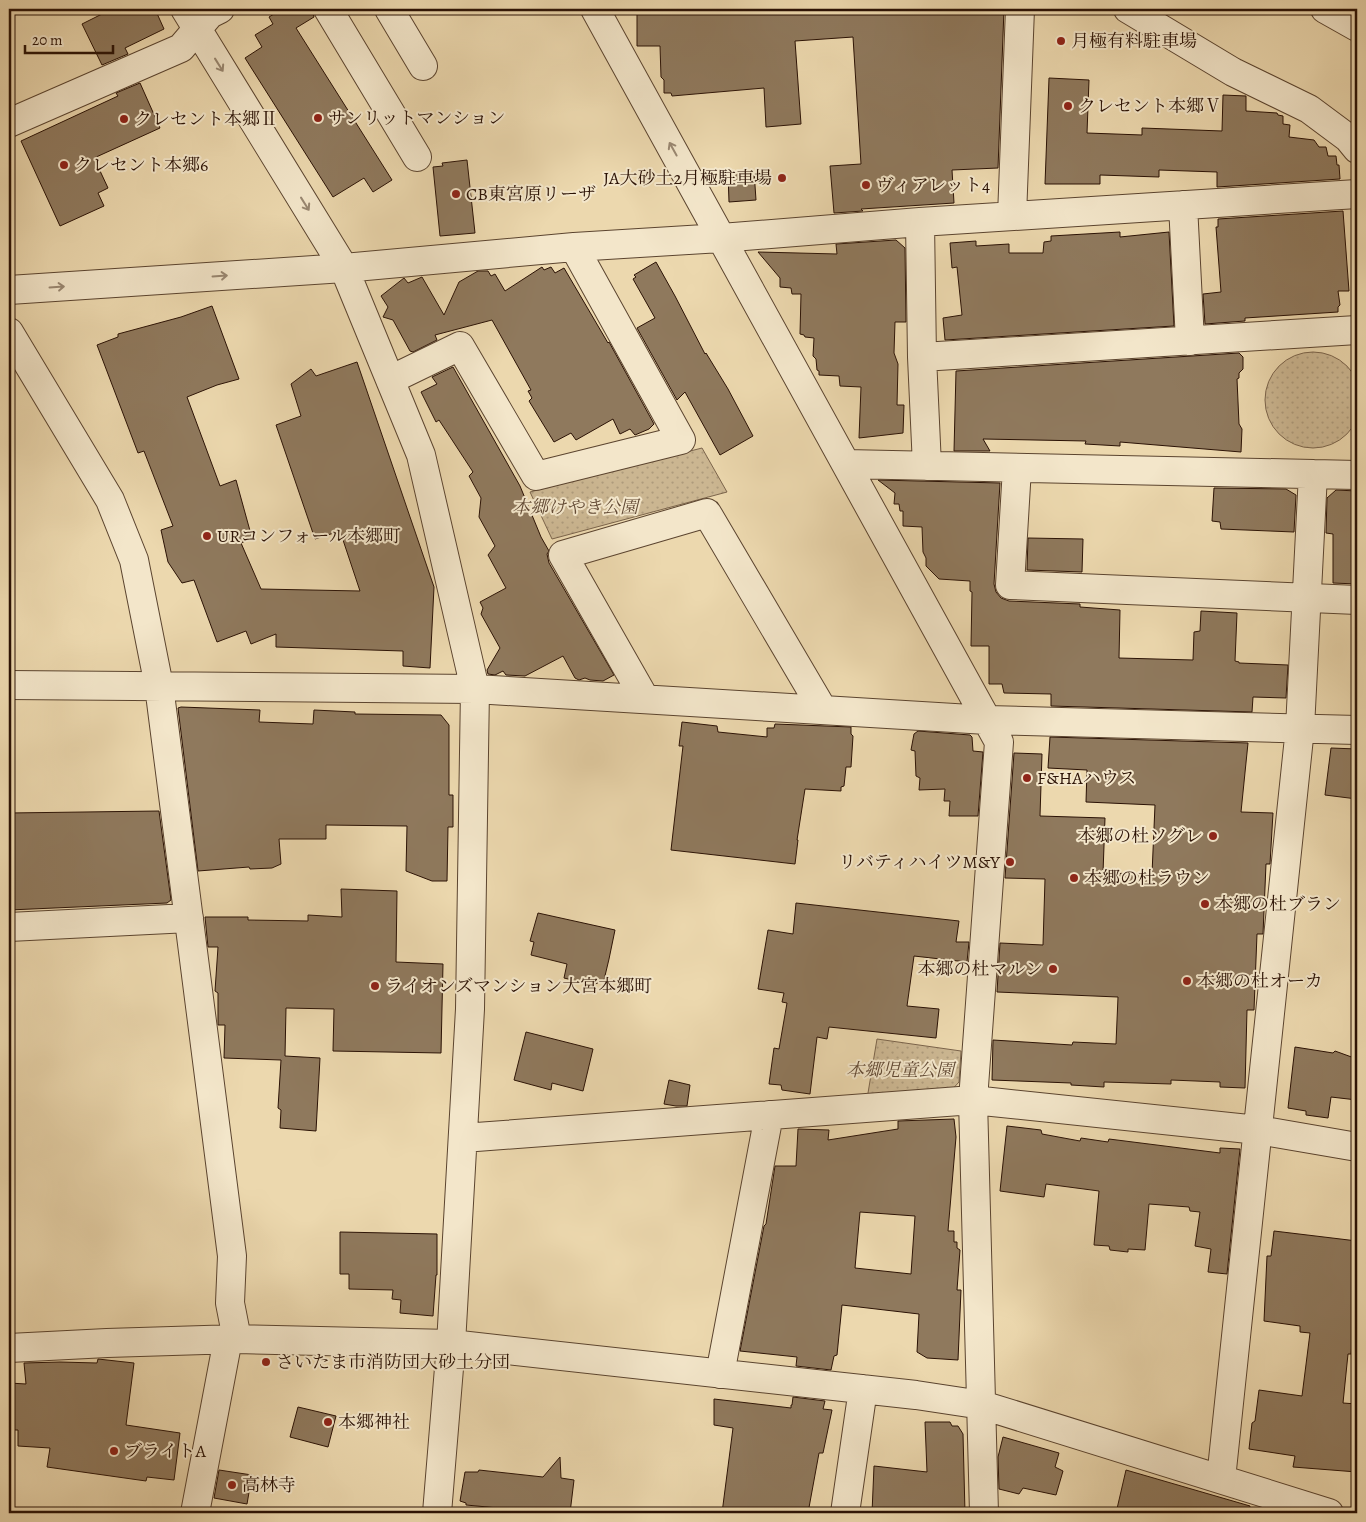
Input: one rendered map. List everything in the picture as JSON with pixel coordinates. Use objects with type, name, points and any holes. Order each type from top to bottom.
[{"type":"street","points":[[191,19],[220,9]]},
{"type":"street","points":[[328,9],[417,157]]},
{"type":"street","points":[[389,9],[423,66]]},
{"type":"street","points":[[595,9],[999,742],[973,1100],[984,1513]]},
{"type":"street","points":[[1012,216],[1020,9]]},
{"type":"street","points":[[1128,9],[1233,72],[1309,109],[1348,138],[1357,149]]},
{"type":"street","points":[[1325,9],[1357,27]]},
{"type":"street","points":[[9,123],[181,48],[191,19]]},
{"type":"street","points":[[191,19],[344,268],[421,455],[475,689],[470,1009],[451,1344],[437,1513]]},
{"type":"street","points":[[9,290],[344,268],[574,247],[721,238],[920,222],[1357,194]]},
{"type":"street","points":[[1183,205],[1190,341]]},
{"type":"street","points":[[920,222],[922,357],[927,466]]},
{"type":"street","points":[[390,380],[460,346],[536,476],[681,440],[574,247]]},
{"type":"street","points":[[922,357],[1357,330]]},
{"type":"street","points":[[9,332],[110,500],[134,560],[159,686],[232,1256],[230,1303],[233,1339],[195,1513]]},
{"type":"street","points":[[846,464],[1357,476]]},
{"type":"street","points":[[1017,468],[1010,585],[1357,600]]},
{"type":"street","points":[[1221,1479],[1300,728],[1313,474]]},
{"type":"street","points":[[645,699],[563,555],[707,513],[822,710]]},
{"type":"street","points":[[9,685],[475,689],[987,720],[1357,730]]},
{"type":"street","points":[[9,927],[189,918]]},
{"type":"street","points":[[463,1138],[973,1100],[1258,1130],[1357,1147]]},
{"type":"street","points":[[720,1374],[769,1115]]},
{"type":"street","points":[[9,1348],[233,1339],[451,1344],[916,1395],[982,1405],[1329,1513]]},
{"type":"street","points":[[845,1513],[863,1390]]},
{"type":"green space","points":[[1313,352],[1331,355],[1347,366],[1358,382],[1361,400],[1358,418],[1347,434],[1331,445],[1313,448],[1295,445],[1279,434],[1268,418],[1265,400],[1268,382],[1279,366],[1295,355]]},
{"type":"green space","name":"本郷けやき公園","points":[[702,448],[727,492],[552,539],[530,492]]},
{"type":"green space","name":"本郷児童公園","points":[[877,1039],[961,1051],[959,1082],[947,1095],[867,1099]]},
{"type":"building","points":[[112,9],[155,9],[164,29],[125,48],[128,54],[102,65],[82,24]]},
{"type":"building","name":"サンリットマンション","points":[[282,9],[312,9],[314,17],[296,28],[392,180],[373,192],[364,178],[333,197],[245,58],[262,47],[255,35],[273,24],[269,17]]},
{"type":"building","points":[[637,9],[1004,9],[998,168],[952,170],[954,203],[861,209],[863,211],[834,213],[830,166],[861,164],[853,37],[795,41],[801,124],[766,127],[764,88],[672,96],[671,93],[664,93],[664,80],[661,77],[660,46],[637,46]]},
{"type":"building","points":[[1049,78],[1089,80],[1087,133],[1142,135],[1142,128],[1222,131],[1223,95],[1246,96],[1246,111],[1277,113],[1283,116],[1283,124],[1290,125],[1289,137],[1314,140],[1319,147],[1326,147],[1328,156],[1336,156],[1340,179],[1217,187],[1217,172],[1159,170],[1159,177],[1100,175],[1100,184],[1045,184]]},
{"type":"building","name":"クレセント本郷6","points":[[140,83],[160,128],[94,158],[108,188],[98,193],[104,206],[60,226],[21,141],[118,96],[116,93]]},
{"type":"building","name":"CB東宮原リーザ","points":[[467,160],[475,233],[440,236],[433,167],[443,166],[442,163]]},
{"type":"building","points":[[754,171],[756,200],[729,202],[728,173]]},
{"type":"building","points":[[1343,211],[1349,291],[1338,291],[1340,305],[1338,312],[1245,318],[1245,321],[1205,324],[1203,294],[1221,292],[1216,227],[1218,227],[1218,219]]},
{"type":"building","points":[[1120,232],[1120,237],[1169,232],[1174,326],[945,340],[943,318],[962,315],[957,267],[952,268],[950,243],[976,241],[976,246],[1009,244],[1009,253],[1043,253],[1044,242],[1051,241],[1051,236]]},
{"type":"building","points":[[896,240],[905,248],[906,322],[895,322],[894,353],[898,364],[897,405],[904,405],[903,433],[859,438],[861,387],[840,386],[839,376],[819,375],[816,359],[813,356],[814,338],[805,337],[800,334],[801,294],[792,294],[791,288],[780,287],[780,278],[758,252],[837,254],[836,244]]},
{"type":"building","points":[[656,262],[705,354],[728,389],[753,436],[720,455],[685,392],[677,400],[637,328],[655,318],[633,279],[636,277],[634,275]]},
{"type":"building","points":[[542,267],[544,270],[551,267],[555,273],[564,268],[609,342],[654,424],[649,429],[635,435],[630,429],[620,434],[613,419],[576,440],[571,433],[554,442],[529,401],[532,398],[528,391],[531,390],[492,320],[435,335],[437,340],[413,352],[410,351],[393,320],[383,317],[388,307],[381,296],[404,278],[408,283],[422,277],[444,315],[459,282],[478,271],[488,271],[491,276],[495,274],[505,291]]},
{"type":"building","points":[[212,306],[239,379],[217,385],[187,397],[220,486],[236,480],[252,538],[241,543],[261,589],[360,591],[340,531],[315,539],[276,425],[301,416],[291,384],[311,369],[316,376],[357,362],[434,587],[430,668],[403,666],[403,651],[276,647],[276,634],[251,644],[246,631],[217,642],[194,580],[182,583],[168,562],[161,530],[173,526],[144,451],[138,453],[97,345],[118,337],[118,334],[181,317]]},
{"type":"building","points":[[1239,353],[1243,357],[1243,369],[1237,379],[1239,424],[1242,429],[1241,452],[1120,442],[1120,446],[1085,444],[1086,441],[983,439],[990,451],[954,451],[956,371]]},
{"type":"building","points":[[453,367],[520,486],[541,537],[549,551],[547,554],[549,563],[614,675],[603,681],[585,678],[579,680],[575,678],[563,656],[525,676],[506,675],[503,671],[495,675],[488,674],[487,670],[500,648],[481,614],[483,608],[480,602],[506,588],[488,555],[495,546],[479,517],[481,498],[469,476],[473,472],[439,420],[436,422],[421,392],[437,384],[432,377]]},
{"type":"building","points":[[878,480],[1000,483],[994,584],[996,592],[1001,598],[1009,601],[1080,604],[1080,607],[1120,610],[1119,658],[1193,660],[1194,632],[1200,631],[1201,611],[1237,613],[1235,661],[1239,663],[1288,665],[1286,698],[1253,697],[1252,712],[1051,706],[1051,694],[1004,693],[1002,684],[989,684],[989,646],[971,646],[972,592],[970,591],[970,581],[939,579],[926,566],[926,558],[923,552],[922,527],[903,526],[903,511],[900,511],[899,504],[894,504],[895,493]]},
{"type":"building","points":[[1214,488],[1286,489],[1296,495],[1294,532],[1221,529],[1220,522],[1212,521]]},
{"type":"building","points":[[1336,490],[1357,491],[1357,584],[1333,583],[1333,534],[1326,533],[1327,498]]},
{"type":"building","points":[[1028,538],[1083,539],[1082,572],[1027,570]]},
{"type":"building","points":[[178,708],[260,710],[259,722],[313,724],[314,710],[355,712],[355,714],[441,715],[449,725],[449,795],[453,795],[453,827],[448,827],[447,881],[432,881],[406,871],[407,826],[326,825],[326,839],[279,839],[281,864],[272,868],[250,869],[249,867],[198,871]]},
{"type":"building","points":[[682,722],[717,726],[718,732],[767,737],[767,728],[774,728],[775,724],[851,727],[851,734],[853,736],[851,767],[846,767],[844,786],[841,787],[841,791],[805,789],[795,864],[671,850],[683,746],[679,746]]},
{"type":"building","points":[[918,731],[970,735],[972,737],[973,751],[983,752],[978,816],[949,816],[950,801],[944,801],[945,789],[919,790],[920,778],[916,776],[915,751],[911,750],[914,734]]},
{"type":"building","points":[[1050,737],[1248,743],[1241,812],[1273,813],[1270,864],[1266,864],[1263,934],[1257,934],[1254,1010],[1247,1010],[1245,1088],[1220,1087],[1220,1082],[1171,1080],[1171,1084],[1104,1082],[1104,1087],[1071,1085],[1071,1083],[992,1080],[993,1040],[1072,1045],[1073,1042],[1116,1044],[1118,997],[997,992],[1000,943],[1043,945],[1045,879],[1005,878],[1014,753],[1042,754],[1040,816],[1105,818],[1103,873],[1152,874],[1155,805],[1086,802],[1087,770],[1048,768]]},
{"type":"building","points":[[1331,748],[1357,749],[1357,799],[1325,795]]},
{"type":"building","points":[[159,811],[171,900],[167,903],[9,910],[9,813]]},
{"type":"building","points":[[341,889],[397,891],[396,962],[443,964],[441,1053],[333,1051],[334,1009],[286,1008],[285,1056],[320,1058],[316,1131],[280,1128],[281,1110],[278,1108],[281,1060],[224,1058],[225,1025],[218,1025],[218,993],[215,991],[218,947],[208,947],[205,917],[248,917],[248,920],[308,921],[308,915],[342,917]]},
{"type":"building","points":[[796,903],[959,921],[956,942],[969,942],[967,962],[914,956],[907,1006],[939,1009],[936,1038],[829,1027],[827,1039],[817,1037],[810,1094],[782,1090],[781,1085],[769,1084],[774,1048],[779,1049],[787,1003],[782,1002],[784,993],[758,989],[768,930],[793,934]]},
{"type":"building","points":[[538,913],[615,930],[604,980],[593,985],[564,978],[567,964],[531,955],[534,942],[530,941]]},
{"type":"building","points":[[526,1032],[593,1049],[583,1091],[552,1083],[551,1090],[514,1080]]},
{"type":"building","points":[[1295,1047],[1333,1053],[1335,1051],[1357,1059],[1357,1100],[1331,1097],[1328,1118],[1306,1115],[1306,1111],[1288,1108]]},
{"type":"building","points":[[669,1080],[690,1085],[687,1106],[664,1104]]},
{"type":"building","points":[[954,1119],[956,1137],[948,1231],[954,1231],[954,1242],[957,1242],[957,1248],[960,1250],[957,1290],[961,1290],[958,1360],[927,1358],[917,1352],[919,1314],[842,1305],[837,1355],[834,1356],[831,1370],[796,1366],[797,1357],[740,1351],[764,1226],[766,1224],[775,1166],[796,1166],[798,1129],[829,1130],[828,1140],[898,1129],[898,1121]],"holes":[[[860,1212],[915,1216],[911,1274],[855,1268]]]},
{"type":"building","points":[[1007,1126],[1041,1130],[1042,1134],[1080,1141],[1081,1138],[1108,1142],[1109,1139],[1220,1153],[1220,1148],[1240,1149],[1227,1274],[1208,1272],[1211,1249],[1195,1246],[1200,1212],[1190,1211],[1189,1207],[1149,1204],[1145,1250],[1128,1249],[1128,1252],[1110,1250],[1109,1246],[1094,1245],[1099,1191],[1046,1184],[1044,1197],[1000,1191]]},
{"type":"building","points":[[1274,1231],[1357,1241],[1357,1282],[1352,1321],[1354,1322],[1351,1354],[1348,1354],[1343,1403],[1357,1404],[1357,1472],[1293,1467],[1295,1456],[1249,1449],[1259,1390],[1302,1396],[1310,1333],[1300,1332],[1300,1326],[1264,1321],[1267,1256],[1271,1256]]},
{"type":"building","points":[[340,1232],[437,1234],[437,1275],[433,1316],[400,1313],[401,1300],[392,1299],[393,1290],[349,1289],[349,1274],[340,1274]]},
{"type":"building","points":[[98,1359],[134,1363],[126,1425],[180,1433],[174,1480],[147,1477],[146,1481],[47,1467],[50,1448],[18,1446],[18,1430],[9,1430],[9,1383],[26,1384],[24,1363],[97,1363]]},
{"type":"building","points":[[793,1397],[825,1401],[823,1409],[832,1410],[823,1453],[819,1453],[808,1513],[722,1513],[733,1428],[714,1425],[714,1399],[791,1408]]},
{"type":"building","points":[[298,1407],[336,1416],[328,1447],[290,1437]]},
{"type":"building","points":[[925,1422],[950,1422],[952,1426],[958,1426],[963,1434],[965,1513],[872,1513],[874,1466],[927,1472]]},
{"type":"building","points":[[1003,1437],[1059,1453],[1055,1467],[1063,1471],[1056,1495],[1023,1488],[1019,1494],[999,1489],[998,1457]]},
{"type":"building","points":[[560,1457],[561,1478],[574,1480],[570,1513],[535,1513],[466,1505],[466,1503],[460,1501],[465,1472],[478,1472],[479,1470],[543,1477]]},
{"type":"building","points":[[219,1470],[252,1475],[247,1504],[214,1498]]},
{"type":"building","points":[[1126,1470],[1250,1506],[1249,1513],[1116,1513]]},
{"type":"place","name":"月極有料駐車場","points":[[1061,41]]},
{"type":"place","name":"クレセント本郷Ⅴ","points":[[1068,106]]},
{"type":"place","name":"サンリットマンション","points":[[318,118]]},
{"type":"place","name":"クレセント本郷Ⅱ","points":[[124,119]]},
{"type":"place","name":"クレセント本郷6","points":[[64,165]]},
{"type":"place","name":"JA大砂土2月極駐車場","points":[[782,178]]},
{"type":"place","name":"ヴィアレット4","points":[[866,185]]},
{"type":"place","name":"CB東宮原リーザ","points":[[456,194]]},
{"type":"place","name":"URコンフォール本郷町","points":[[207,536]]},
{"type":"place","name":"F&HAハウス","points":[[1027,778]]},
{"type":"place","name":"本郷の杜ソグレ","points":[[1213,836]]},
{"type":"place","name":"リバティハイツM&Y","points":[[1010,862]]},
{"type":"place","name":"本郷の杜ラウン","points":[[1074,878]]},
{"type":"place","name":"本郷の杜ブラン","points":[[1205,904]]},
{"type":"place","name":"本郷の杜マルン","points":[[1053,969]]},
{"type":"place","name":"本郷の杜オーカ","points":[[1187,981]]},
{"type":"place","name":"ライオンズマンション大宮本郷町","points":[[375,986]]},
{"type":"place","name":"さいたま市消防団大砂土分団","points":[[266,1362]]},
{"type":"place","name":"本郷神社","points":[[328,1422]]},
{"type":"place","name":"ブライトA","points":[[114,1451]]},
{"type":"place","name":"高林寺","points":[[232,1485]]}]
